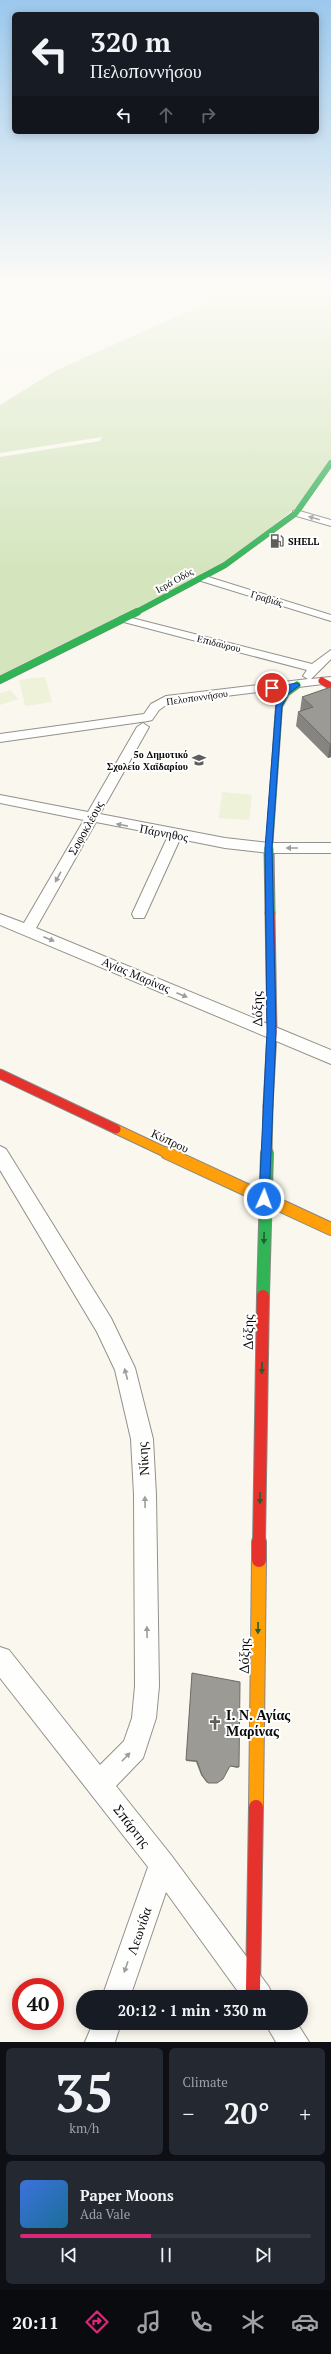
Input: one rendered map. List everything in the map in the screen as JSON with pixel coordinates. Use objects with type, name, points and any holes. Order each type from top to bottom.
[{"type":"street","name":"Ιερά Οδός","points":[[0,680],[124,619],[202,578],[246,550],[296,513],[331,463]]},
{"type":"street","points":[[296,513],[331,523]]},
{"type":"street","name":"Γραβιάς","points":[[202,578],[331,618]]},
{"type":"street","name":"Επιδαύρου","points":[[124,619],[314,668]]},
{"type":"street","points":[[300,684],[314,668],[331,653]]},
{"type":"street","name":"Πελοποννήσου","points":[[0,738],[148,718],[155,707],[166,700],[300,684],[328,683]]},
{"type":"street","name":"Δόξης","points":[[256,1990],[264,1199],[272,1032],[268,848],[279,706],[286,693],[300,684]]},
{"type":"street","name":"Σοφοκλέους","points":[[28,930],[143,727]]},
{"type":"street","name":"Πάρνηθος","points":[[0,799],[175,835],[268,848],[331,848]]},
{"type":"street","points":[[139,914],[175,835]]},
{"type":"street","name":"Αγίας Μαρίνας","points":[[0,919],[331,1057]]},
{"type":"street","name":"Κύπρου","points":[[0,1074],[264,1199],[331,1229]]},
{"type":"street","name":"Νίκης","points":[[0,1154],[104,1325],[125,1368],[142,1439],[145,1495],[147,1670],[144,1712],[134,1749],[99,1785]]},
{"type":"street","name":"Σπάρτης","points":[[0,1659],[162,1864],[254,1990]]},
{"type":"street","name":"Λεωνίδα","points":[[118,1990],[162,1864]]},
{"type":"street","points":[[100,2042],[104,2030]]},
{"type":"street","points":[[285,2030],[294,2042]]},
{"type":"green space","points":[[42,379],[331,379],[331,463],[309,497],[225,565],[0,680],[0,457],[100,441],[102,437],[0,453],[0,405]]},
{"type":"green space","points":[[45,677],[52,702],[25,706],[19,680]]},
{"type":"green space","points":[[10,690],[18,699],[0,705],[0,693]]},
{"type":"green space","points":[[222,792],[252,795],[249,820],[219,818]]},
{"type":"building","points":[[331,687],[330,744],[298,712],[313,707],[302,697]]},
{"type":"building","name":"Ι. Ν. Αγίας Μαρίνας","points":[[192,1673],[240,1682],[239,1767],[230,1766],[223,1779],[217,1783],[208,1783],[202,1775],[197,1761],[186,1760]]},
{"type":"traffic: fast","points":[[0,680],[176,593],[225,565],[296,513],[331,463]]},
{"type":"traffic: fast","points":[[270,913],[269,848],[279,706],[286,693],[297,685]]},
{"type":"traffic: fast","points":[[263,1296],[268,1106]]},
{"type":"traffic: slow","points":[[116,1129],[331,1229]]},
{"type":"traffic: slow","points":[[256,1807],[259,1560]]},
{"type":"traffic: jam","points":[[322,681],[331,686]]},
{"type":"traffic: jam","points":[[268,1106],[272,1032],[270,913]]},
{"type":"traffic: jam","points":[[0,1074],[116,1129]]},
{"type":"traffic: jam","points":[[259,1560],[263,1296]]},
{"type":"traffic: jam","points":[[253,1989],[256,1807]]},
{"type":"place","name":"SHELL","points":[[277,541]]},
{"type":"place","name":"5ο Δημοτικό Σχολείο Χαϊδαρίου","points":[[199,760]]},
{"type":"place","name":"Ι. Ν. Αγίας Μαρίνας","points":[[215,1723]]},
{"type":"route","points":[[264,1199],[272,1032],[268,848],[279,706],[281,699],[286,693],[297,685],[272,688]]}]
